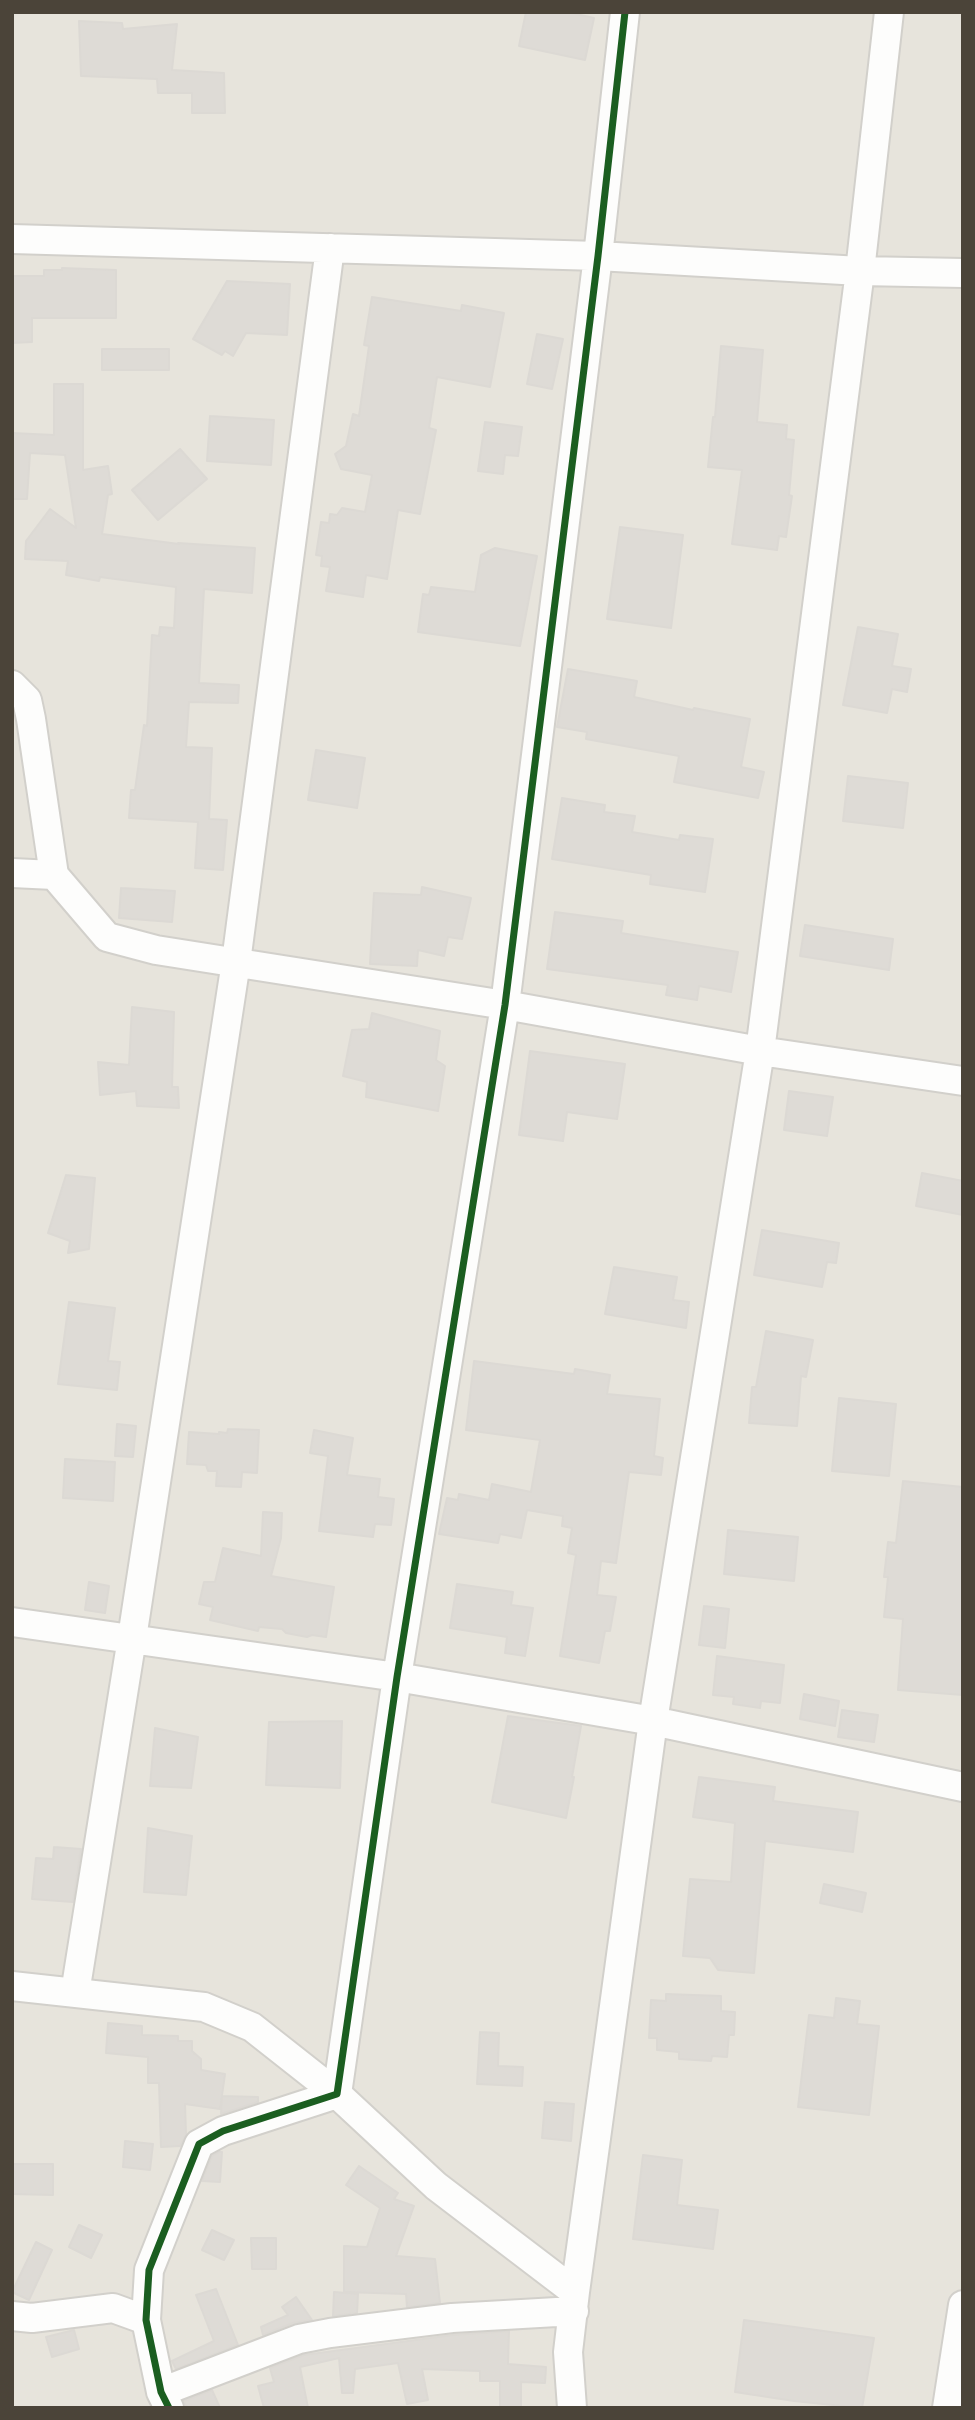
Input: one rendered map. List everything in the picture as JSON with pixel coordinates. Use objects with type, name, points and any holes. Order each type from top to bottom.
[{"type":"street","points":[[337,2094],[397,1677],[505,1006],[598,256],[625,12]]},
{"type":"street","points":[[572,2408],[568,2352],[574,2301],[653,1721],[760,1051],[860,271],[890,12]]},
{"type":"street","points":[[12,239],[598,256],[860,271],[963,273]]},
{"type":"street","points":[[75,1993],[236,962],[330,248]]},
{"type":"street","points":[[12,685],[27,700],[54,875],[107,937],[156,950],[505,1006],[760,1051],[963,1081]]},
{"type":"street","points":[[12,873],[54,875]]},
{"type":"street","points":[[12,1622],[397,1677],[653,1721],[963,1787]]},
{"type":"street","points":[[12,1986],[204,2007],[252,2027],[337,2094],[436,2186],[574,2301]]},
{"type":"street","points":[[337,2094],[223,2131],[199,2144],[149,2270],[146,2320],[165,2400],[299,2339],[574,2301]]},
{"type":"street","points":[[947,2408],[963,2305]]},
{"type":"street","points":[[12,2316],[32,2318],[113,2308],[146,2320]]},
{"type":"shaded area","points":[[12,12],[963,12],[963,2408],[12,2408]]},
{"type":"building","points":[[526,12],[567,12],[594,18],[585,60],[519,46]]},
{"type":"building","points":[[79,21],[122,23],[123,29],[177,24],[172,70],[224,73],[225,113],[192,113],[192,93],[158,93],[157,79],[81,76]]},
{"type":"building","points":[[44,270],[116,270],[116,318],[32,318],[32,342],[12,343],[12,276],[44,276]]},
{"type":"building","points":[[227,281],[290,284],[287,335],[246,333],[233,356],[225,351],[222,355],[193,339]]},
{"type":"building","points":[[372,297],[461,311],[462,305],[504,313],[490,387],[437,377],[429,428],[436,430],[420,514],[398,510],[387,579],[366,575],[363,597],[326,591],[330,567],[321,566],[322,556],[316,555],[321,522],[329,523],[330,514],[337,515],[342,508],[365,512],[372,475],[341,469],[335,454],[346,446],[353,414],[359,416],[369,346],[364,345]]},
{"type":"building","points":[[537,334],[563,339],[552,389],[527,384]]},
{"type":"building","points":[[721,346],[763,350],[757,422],[787,425],[786,439],[794,440],[789,495],[792,496],[786,537],[779,536],[777,550],[732,544],[742,470],[708,467]]},
{"type":"building","points":[[102,349],[169,349],[169,370],[102,370]]},
{"type":"building","points":[[54,384],[83,384],[83,470],[108,466],[112,494],[108,495],[102,534],[179,544],[255,548],[252,593],[204,589],[199,683],[239,685],[238,703],[189,702],[186,747],[212,748],[209,819],[227,820],[223,870],[195,868],[198,822],[129,818],[131,790],[135,790],[144,725],[147,726],[152,635],[159,636],[160,627],[174,628],[176,587],[100,577],[99,581],[66,575],[68,561],[25,559],[26,541],[50,509],[76,528],[65,455],[30,453],[27,499],[12,499],[12,433],[54,435]]},
{"type":"building","points":[[210,416],[274,420],[271,465],[207,461]]},
{"type":"building","points":[[485,422],[522,427],[518,456],[505,455],[503,474],[478,471]]},
{"type":"building","points":[[180,449],[207,479],[158,520],[132,490]]},
{"type":"building","points":[[620,527],[683,535],[671,628],[607,619]]},
{"type":"building","points":[[495,548],[537,556],[520,646],[418,632],[423,594],[429,595],[431,587],[475,592],[481,555]]},
{"type":"building","points":[[858,627],[898,634],[892,666],[911,669],[907,692],[892,689],[887,713],[843,705]]},
{"type":"building","points":[[568,669],[637,681],[634,697],[750,719],[741,767],[764,772],[758,798],[674,782],[679,756],[586,739],[587,732],[557,727]]},
{"type":"building","points":[[316,750],[365,758],[357,808],[308,800]]},
{"type":"building","points":[[848,776],[908,783],[903,828],[843,821]]},
{"type":"building","points":[[562,798],[605,805],[604,812],[635,816],[632,832],[679,840],[680,835],[713,839],[705,892],[650,884],[651,875],[552,859]]},
{"type":"building","points":[[422,887],[471,898],[462,939],[448,937],[444,956],[418,950],[417,966],[370,964],[374,893],[421,895]]},
{"type":"building","points":[[121,888],[175,891],[172,922],[119,918]]},
{"type":"building","points":[[555,912],[623,921],[621,933],[738,952],[731,992],[699,986],[697,1000],[666,995],[668,985],[547,969]]},
{"type":"building","points":[[805,925],[893,939],[889,970],[800,956]]},
{"type":"building","points":[[132,1007],[174,1012],[172,1087],[178,1087],[179,1108],[137,1106],[136,1091],[100,1095],[98,1062],[129,1065]]},
{"type":"building","points":[[372,1013],[440,1031],[436,1060],[445,1066],[438,1111],[366,1097],[367,1082],[343,1076],[352,1030],[369,1029]]},
{"type":"building","points":[[530,1051],[625,1064],[617,1119],[567,1112],[563,1141],[519,1135]]},
{"type":"building","points":[[789,1091],[833,1097],[827,1136],[784,1130]]},
{"type":"building","points":[[922,1173],[963,1181],[963,1215],[916,1206]]},
{"type":"building","points":[[66,1175],[95,1178],[89,1249],[68,1253],[70,1241],[48,1233]]},
{"type":"building","points":[[762,1230],[839,1243],[836,1263],[827,1262],[822,1287],[754,1275]]},
{"type":"building","points":[[614,1267],[677,1277],[673,1300],[689,1302],[686,1328],[605,1314]]},
{"type":"building","points":[[69,1302],[115,1308],[108,1361],[120,1362],[117,1390],[58,1384]]},
{"type":"building","points":[[766,1331],[813,1340],[806,1377],[801,1376],[797,1426],[749,1423],[752,1387],[756,1387]]},
{"type":"building","points":[[474,1361],[574,1374],[575,1369],[610,1375],[607,1394],[660,1399],[654,1456],[663,1458],[661,1475],[629,1472],[616,1563],[601,1561],[597,1595],[616,1597],[610,1631],[605,1631],[599,1663],[560,1656],[576,1555],[568,1553],[572,1528],[562,1526],[563,1516],[527,1510],[521,1538],[500,1534],[498,1543],[439,1534],[447,1498],[458,1500],[459,1494],[489,1500],[492,1484],[531,1492],[540,1440],[466,1430]]},
{"type":"building","points":[[839,1398],[896,1404],[889,1476],[832,1471]]},
{"type":"building","points":[[117,1424],[136,1426],[133,1457],[115,1456]]},
{"type":"building","points":[[228,1429],[259,1430],[257,1473],[242,1472],[241,1487],[216,1486],[217,1471],[208,1471],[206,1465],[187,1464],[189,1432],[219,1434],[227,1433]]},
{"type":"building","points":[[314,1430],[353,1438],[347,1475],[380,1479],[378,1497],[394,1499],[391,1525],[375,1524],[373,1537],[319,1531],[328,1456],[310,1453]]},
{"type":"building","points":[[65,1459],[115,1462],[113,1501],[63,1498]]},
{"type":"building","points":[[903,1481],[963,1487],[963,1695],[898,1690],[903,1619],[884,1617],[888,1577],[884,1577],[888,1542],[896,1543]]},
{"type":"building","points":[[263,1512],[282,1513],[281,1538],[271,1576],[334,1587],[326,1637],[307,1637],[286,1633],[282,1629],[259,1627],[258,1631],[210,1620],[213,1607],[199,1604],[204,1582],[215,1582],[223,1548],[261,1556]]},
{"type":"building","points":[[728,1530],[798,1537],[794,1581],[724,1574]]},
{"type":"building","points":[[89,1582],[109,1586],[105,1613],[85,1610]]},
{"type":"building","points":[[457,1584],[513,1592],[511,1605],[533,1608],[525,1656],[505,1653],[507,1637],[450,1628]]},
{"type":"building","points":[[704,1606],[729,1609],[725,1648],[699,1645]]},
{"type":"building","points":[[717,1656],[784,1665],[780,1703],[761,1701],[760,1708],[733,1704],[734,1697],[713,1695]]},
{"type":"building","points":[[804,1694],[839,1701],[835,1726],[800,1719]]},
{"type":"building","points":[[842,1710],[878,1715],[874,1742],[838,1737]]},
{"type":"building","points":[[508,1716],[581,1726],[566,1818],[492,1802]]},
{"type":"building","points":[[342,1721],[340,1788],[266,1785],[269,1722]]},
{"type":"building","points":[[155,1728],[198,1737],[191,1788],[150,1786]]},
{"type":"building","points":[[699,1777],[775,1787],[773,1801],[858,1812],[853,1852],[765,1841],[754,1973],[718,1970],[710,1958],[683,1956],[690,1879],[731,1882],[735,1823],[693,1817]]},
{"type":"building","points":[[148,1828],[192,1836],[186,1895],[144,1892]]},
{"type":"building","points":[[54,1847],[81,1849],[73,1902],[32,1899],[36,1858],[53,1859]]},
{"type":"building","points":[[824,1884],[866,1893],[862,1912],[820,1903]]},
{"type":"building","points":[[666,1994],[721,1996],[721,2011],[735,2012],[734,2035],[729,2035],[727,2057],[712,2056],[711,2061],[679,2059],[679,2052],[657,2050],[657,2038],[649,2038],[651,2000],[666,2001]]},
{"type":"building","points":[[836,1998],[860,2001],[857,2024],[879,2026],[869,2115],[798,2107],[809,2015],[834,2018]]},
{"type":"building","points":[[108,2023],[142,2026],[142,2035],[178,2036],[178,2041],[192,2041],[192,2051],[201,2059],[201,2070],[225,2074],[220,2109],[185,2104],[186,2135],[180,2146],[161,2147],[159,2083],[148,2083],[148,2057],[106,2053]]},
{"type":"building","points":[[480,2032],[499,2033],[498,2066],[523,2067],[522,2086],[477,2084]]},
{"type":"building","points":[[222,2096],[258,2097],[258,2102],[221,2114]]},
{"type":"building","points":[[545,2102],[574,2104],[571,2141],[542,2138]]},
{"type":"building","points":[[125,2141],[153,2144],[150,2170],[123,2167]]},
{"type":"building","points":[[222,2152],[220,2182],[202,2181],[212,2156]]},
{"type":"building","points":[[643,2155],[682,2160],[677,2205],[718,2210],[713,2249],[633,2239]]},
{"type":"building","points":[[13,2164],[53,2164],[53,2195],[12,2194]]},
{"type":"building","points":[[359,2166],[398,2193],[394,2199],[414,2206],[396,2256],[435,2259],[440,2303],[407,2307],[406,2294],[344,2292],[344,2246],[367,2247],[380,2208],[346,2185]]},
{"type":"building","points":[[79,2225],[102,2235],[91,2258],[69,2247]]},
{"type":"building","points":[[212,2230],[234,2240],[224,2260],[202,2250]]},
{"type":"building","points":[[251,2238],[276,2238],[276,2269],[252,2269]]},
{"type":"building","points":[[36,2242],[52,2250],[29,2300],[12,2292]]},
{"type":"building","points":[[216,2289],[238,2345],[176,2369],[172,2361],[214,2341],[196,2295]]},
{"type":"building","points":[[334,2292],[358,2294],[357,2313],[333,2316]]},
{"type":"building","points":[[296,2297],[312,2320],[293,2323],[263,2335],[261,2327],[288,2315],[282,2307]]},
{"type":"building","points":[[744,2320],[874,2338],[862,2408],[735,2392]]},
{"type":"building","points":[[74,2330],[79,2349],[52,2357],[46,2337]]},
{"type":"building","points":[[509,2331],[508,2364],[546,2367],[545,2383],[521,2382],[521,2408],[500,2408],[500,2381],[480,2381],[480,2371],[422,2369],[428,2400],[407,2404],[398,2363],[355,2369],[353,2393],[342,2393],[339,2358],[300,2367],[308,2408],[264,2408],[258,2386],[274,2382],[270,2368],[304,2355],[453,2335]]},
{"type":"building","points":[[212,2390],[220,2408],[187,2408],[184,2401]]},
{"type":"cycle path","points":[[169,2408],[161,2392],[146,2320],[149,2270],[199,2144],[223,2131],[337,2094],[397,1677],[505,1005],[598,256],[625,12]]}]
